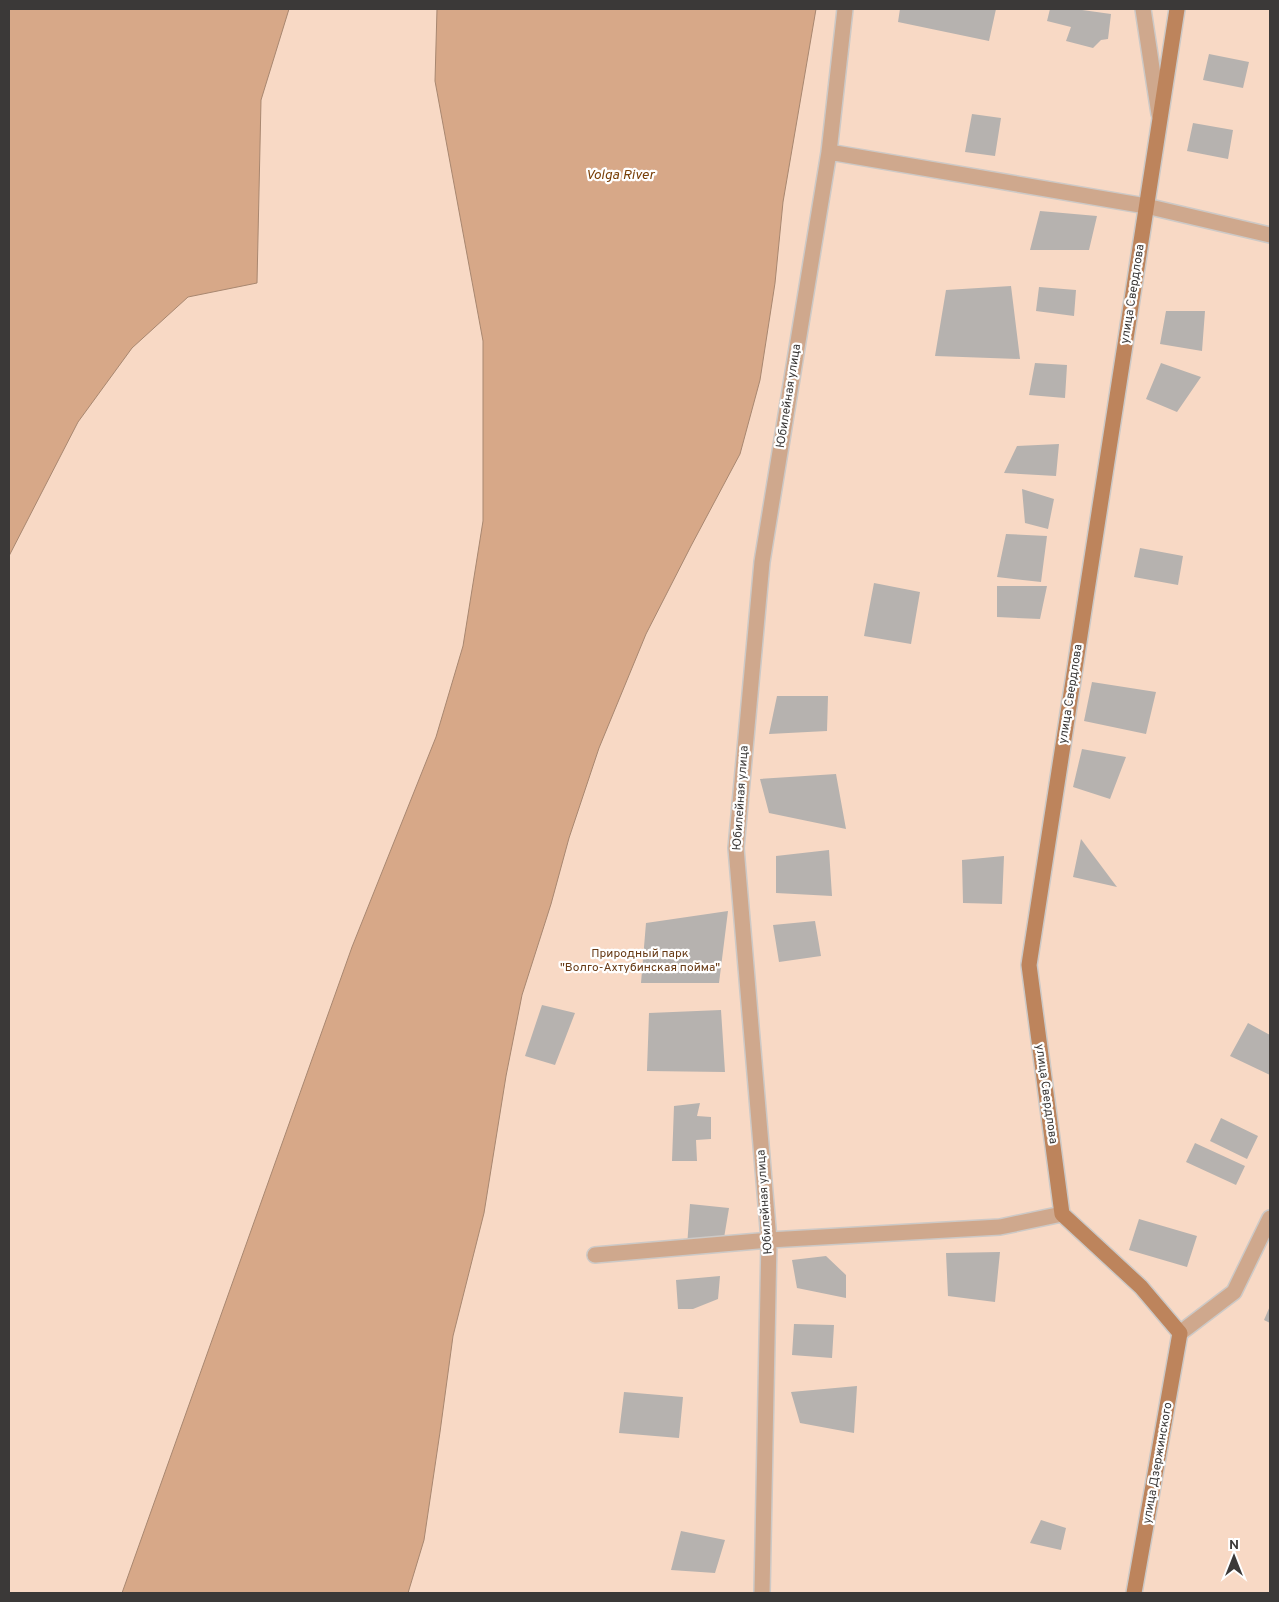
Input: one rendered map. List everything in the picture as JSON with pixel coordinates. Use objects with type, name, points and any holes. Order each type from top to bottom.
[{"type":"street","name":"Юбилейная улица","points":[[762,1593],[770,1240],[736,848],[762,562],[829,152],[845,9]]},
{"type":"street","points":[[1143,9],[1160,118]]},
{"type":"street","name":"улица Свердлова","points":[[1062,1214],[1029,965],[1177,9]]},
{"type":"street","points":[[829,152],[1146,206],[1270,235]]},
{"type":"street","points":[[595,1255],[770,1240],[1000,1227],[1062,1214],[1141,1287],[1180,1333],[1234,1292],[1270,1218]]},
{"type":"street","name":"улица Дзержинского","points":[[1134,1593],[1180,1333]]},
{"type":"green space","name":"Природный парк \"Волго-Ахтубинская пойма\"","points":[[121,9],[1270,9],[1270,1593],[9,1593],[9,329]]},
{"type":"water","points":[[9,9],[289,9],[261,100],[257,283],[188,297],[132,348],[78,422],[9,556]]},
{"type":"water","name":"Volga River","points":[[437,9],[816,9],[783,202],[775,283],[760,380],[740,454],[646,634],[599,748],[569,838],[551,904],[522,995],[506,1076],[484,1213],[453,1336],[424,1540],[408,1593],[122,1593],[352,947],[436,737],[463,646],[483,521],[483,341],[435,81]]},
{"type":"building","points":[[900,9],[996,9],[989,41],[898,22]]},
{"type":"building","points":[[1050,9],[1075,9],[1111,14],[1108,39],[1101,40],[1093,48],[1066,41],[1071,27],[1047,21]]},
{"type":"building","points":[[1209,54],[1249,62],[1243,88],[1203,80]]},
{"type":"building","points":[[972,114],[1001,118],[995,156],[965,152]]},
{"type":"building","points":[[1193,123],[1233,130],[1228,159],[1187,151]]},
{"type":"building","points":[[1040,211],[1097,216],[1089,250],[1030,250]]},
{"type":"building","points":[[1011,286],[1020,359],[935,356],[946,290]]},
{"type":"building","points":[[1039,287],[1076,290],[1074,316],[1036,311]]},
{"type":"building","points":[[1166,311],[1205,311],[1202,351],[1160,344]]},
{"type":"building","points":[[1035,363],[1067,365],[1065,398],[1029,395]]},
{"type":"building","points":[[1161,363],[1201,377],[1177,412],[1146,399]]},
{"type":"building","points":[[1059,444],[1056,476],[1004,473],[1017,446]]},
{"type":"building","points":[[1022,489],[1054,499],[1048,529],[1025,523]]},
{"type":"building","points":[[1006,534],[1047,536],[1041,582],[997,577]]},
{"type":"building","points":[[1140,548],[1183,556],[1178,585],[1134,577]]},
{"type":"building","points":[[874,583],[920,592],[911,644],[864,636]]},
{"type":"building","points":[[997,586],[1047,586],[1040,619],[997,617]]},
{"type":"building","points":[[1092,682],[1156,692],[1146,734],[1084,721]]},
{"type":"building","points":[[777,696],[828,696],[827,731],[769,734]]},
{"type":"building","points":[[1082,749],[1126,757],[1110,799],[1073,787]]},
{"type":"building","points":[[836,774],[846,829],[769,813],[760,779]]},
{"type":"building","points":[[1081,839],[1117,887],[1073,877]]},
{"type":"building","points":[[829,850],[832,896],[776,893],[776,856]]},
{"type":"building","points":[[1004,856],[1002,904],[963,903],[962,860]]},
{"type":"building","points":[[728,911],[719,983],[641,983],[646,923]]},
{"type":"building","points":[[815,921],[821,956],[779,962],[773,925]]},
{"type":"building","points":[[542,1005],[575,1013],[555,1065],[525,1056]]},
{"type":"building","points":[[721,1010],[725,1072],[647,1071],[649,1013]]},
{"type":"building","points":[[1248,1023],[1270,1035],[1270,1075],[1230,1056]]},
{"type":"building","points":[[700,1103],[697,1116],[711,1117],[711,1139],[696,1140],[697,1161],[672,1161],[674,1106]]},
{"type":"building","points":[[1221,1118],[1258,1136],[1247,1159],[1210,1141]]},
{"type":"building","points":[[1195,1143],[1245,1166],[1236,1185],[1186,1162]]},
{"type":"building","points":[[690,1204],[729,1208],[723,1244],[687,1247]]},
{"type":"building","points":[[1139,1219],[1197,1236],[1187,1267],[1129,1250]]},
{"type":"building","points":[[1000,1252],[995,1302],[948,1296],[946,1253]]},
{"type":"building","points":[[826,1256],[846,1275],[846,1298],[797,1288],[792,1260]]},
{"type":"building","points":[[720,1276],[718,1299],[693,1309],[678,1309],[676,1280]]},
{"type":"building","points":[[1270,1306],[1270,1323],[1264,1320]]},
{"type":"building","points":[[794,1324],[834,1325],[832,1358],[792,1355]]},
{"type":"building","points":[[857,1386],[854,1433],[800,1423],[791,1392]]},
{"type":"building","points":[[624,1392],[683,1397],[679,1438],[619,1433]]},
{"type":"building","points":[[1041,1520],[1066,1528],[1061,1550],[1030,1543]]},
{"type":"building","points":[[681,1531],[725,1540],[715,1573],[671,1570]]}]
